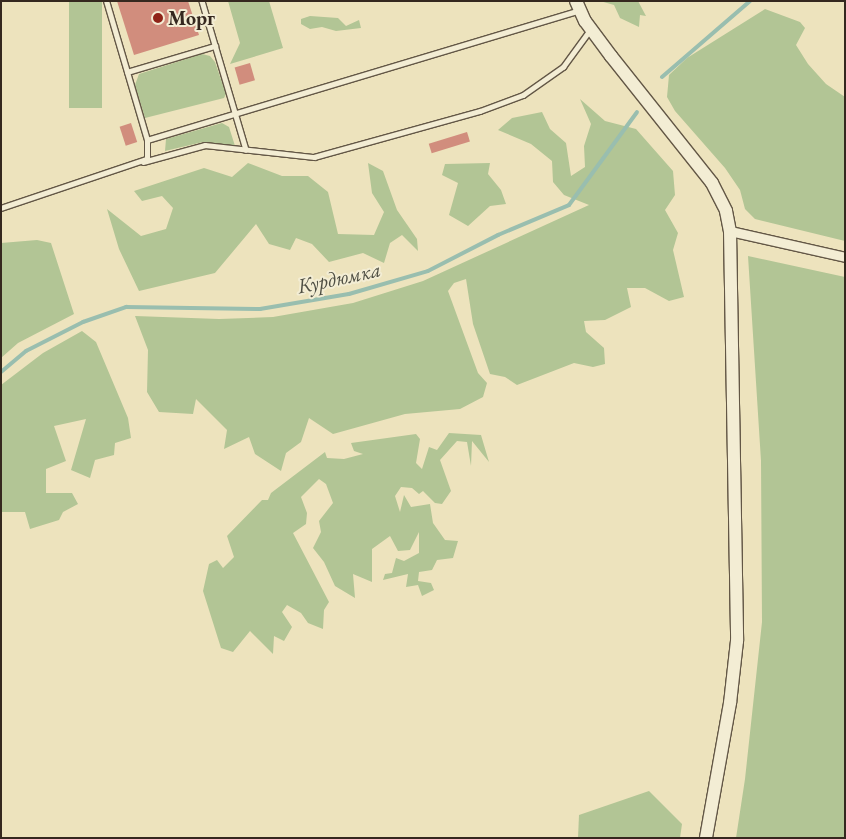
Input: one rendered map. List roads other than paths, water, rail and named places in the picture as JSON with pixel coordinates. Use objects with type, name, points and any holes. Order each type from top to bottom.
[{"type":"main road","points":[[578,5],[591,29],[712,183],[726,211],[730,231],[736,641],[730,703],[706,838]]},
{"type":"street","points":[[730,231],[845,257]]},
{"type":"lane","points":[[106,1],[147,140],[148,155],[143,162]]},
{"type":"lane","points":[[202,1],[246,150]]},
{"type":"lane","points":[[147,140],[578,5]]},
{"type":"lane","points":[[1,208],[143,162],[205,145],[314,157],[480,110],[523,95],[563,68],[591,29]]},
{"type":"lane","points":[[127,72],[215,46]]},
{"type":"waterway","name":"Курдюмка","points":[[662,77],[750,1]]},
{"type":"waterway","name":"Курдюмка","points":[[1,372],[26,351],[83,322],[126,307],[260,309],[349,294],[428,271],[498,235],[569,205],[637,112]]},
{"type":"place","name":"Морг","points":[[158,18]]}]
